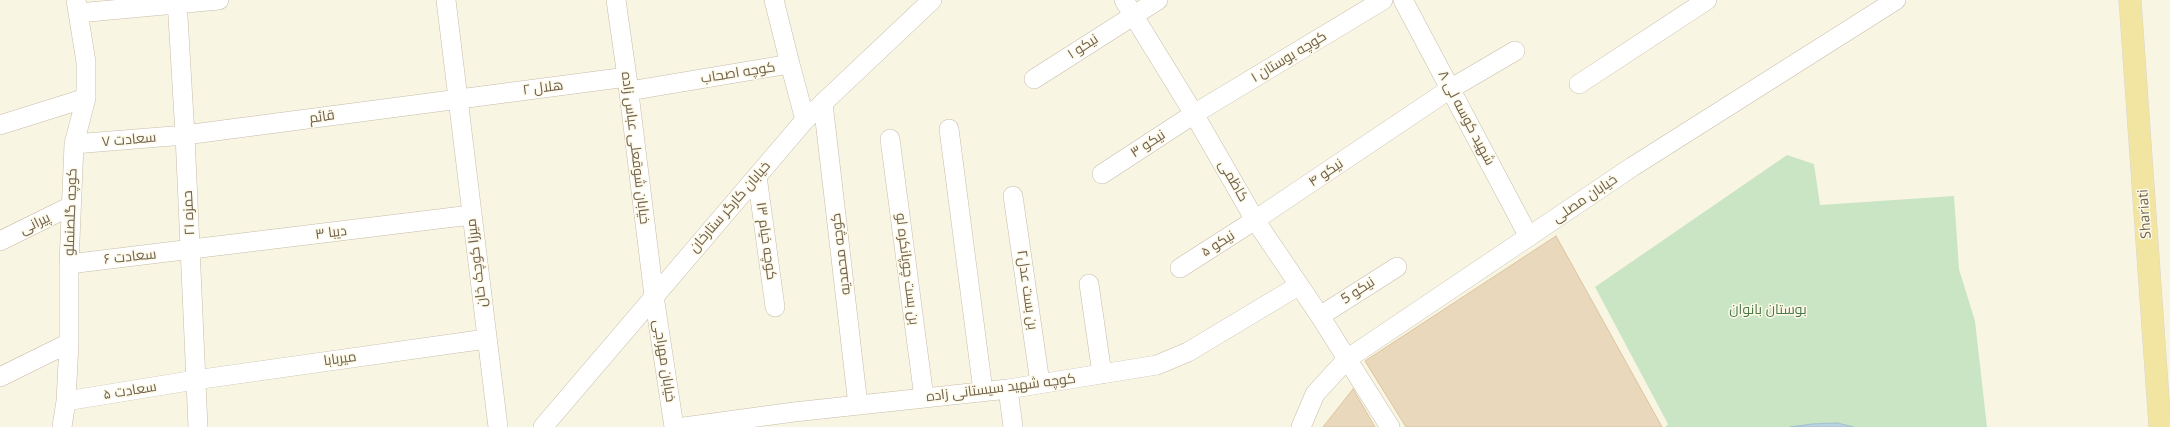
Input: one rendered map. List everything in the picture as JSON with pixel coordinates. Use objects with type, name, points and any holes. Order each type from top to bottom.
[{"type":"main road","name":"Shariati","points":[[2130,0],[2160,427]]},
{"type":"street","points":[[77,7],[219,0]]},
{"type":"street","name":"میرزا کوچک خان","points":[[446,0],[459,98],[471,216],[498,427]]},
{"type":"street","name":"خیابان شوقعلی عباس زاده","points":[[616,0],[628,84],[654,296]]},
{"type":"street","points":[[774,0],[790,64]]},
{"type":"street","name":"خیابان کارگر ستارخان","points":[[543,427],[805,120],[932,0]]},
{"type":"street","name":"نیکو ۱","points":[[1034,79],[1128,8],[1158,0]]},
{"type":"street","name":"کوچه بوستان ۱","points":[[1194,114],[1383,0]]},
{"type":"street","name":"شهید کوسه لی ۸","points":[[1403,0],[1529,237]]},
{"type":"street","points":[[1579,84],[1708,0]]},
{"type":"street","name":"خیابان مصلی","points":[[1301,427],[1315,394],[1347,359],[1632,167],[1896,0]]},
{"type":"street","name":"حمزه ۲۱","points":[[177,3],[185,136],[194,380],[198,427]]},
{"type":"street","name":"کوچه گلصنملو","points":[[62,427],[66,401],[69,343],[69,264],[74,144],[86,98],[86,62],[77,7]]},
{"type":"street","name":"کاظمی","points":[[1128,8],[1194,114],[1255,220],[1298,286],[1320,316],[1390,427]]},
{"type":"street","name":"نیکو ۴","points":[[1255,220],[1450,89],[1515,51]]},
{"type":"street","name":"کوچه اصحاب","points":[[628,84],[790,64],[805,120]]},
{"type":"street","name":"هلال ۲","points":[[459,98],[628,84]]},
{"type":"street","points":[[0,125],[86,98]]},
{"type":"street","name":"قائم","points":[[185,136],[459,98]]},
{"type":"street","name":"کوچه محمدیه","points":[[823,103],[858,405]]},
{"type":"street","name":"نیکو ۳","points":[[1102,174],[1194,114]]},
{"type":"street","points":[[949,129],[983,391]]},
{"type":"street","name":"سعادت ۷","points":[[74,144],[185,136]]},
{"type":"street","name":"بن بست چوپانکره لو","points":[[890,139],[924,398]]},
{"type":"street","name":"کوچه خیام ۱۳","points":[[757,176],[775,307]]},
{"type":"street","name":"بن بست عدل۲","points":[[1013,196],[1040,383]]},
{"type":"street","name":"پیرانی","points":[[0,241],[71,206]]},
{"type":"street","name":"دیبا ۳","points":[[190,250],[471,216]]},
{"type":"street","name":"نیکو ۵","points":[[1180,268],[1255,220]]},
{"type":"street","name":"سعادت ۶","points":[[69,264],[190,250]]},
{"type":"street","name":"نیکو 5","points":[[1320,316],[1397,267]]},
{"type":"street","points":[[1089,284],[1102,374]]},
{"type":"street","name":"کوچه شهید سیستانی زاده","points":[[684,427],[1008,388],[1158,365],[1188,352],[1298,286]]},
{"type":"street","name":"خیابان مهراجی","points":[[654,296],[674,427]]},
{"type":"street","name":"میربابا","points":[[194,380],[486,339]]},
{"type":"street","points":[[0,377],[69,343]]},
{"type":"street","name":"سعادت ۵","points":[[66,401],[194,380]]},
{"type":"street","points":[[1008,388],[1013,427]]},
{"type":"green space","name":"بوستان بانوان","points":[[1787,155],[1814,164],[1820,205],[1954,196],[1959,269],[1975,321],[1987,427],[1665,427],[1668,424],[1595,287]]},
{"type":"water","points":[[1837,423],[1854,427],[1790,427],[1812,424]]},
{"type":"building","points":[[1556,236],[1662,427],[1406,427],[1365,361]]},
{"type":"building","points":[[1353,389],[1375,427],[1323,427]]}]
